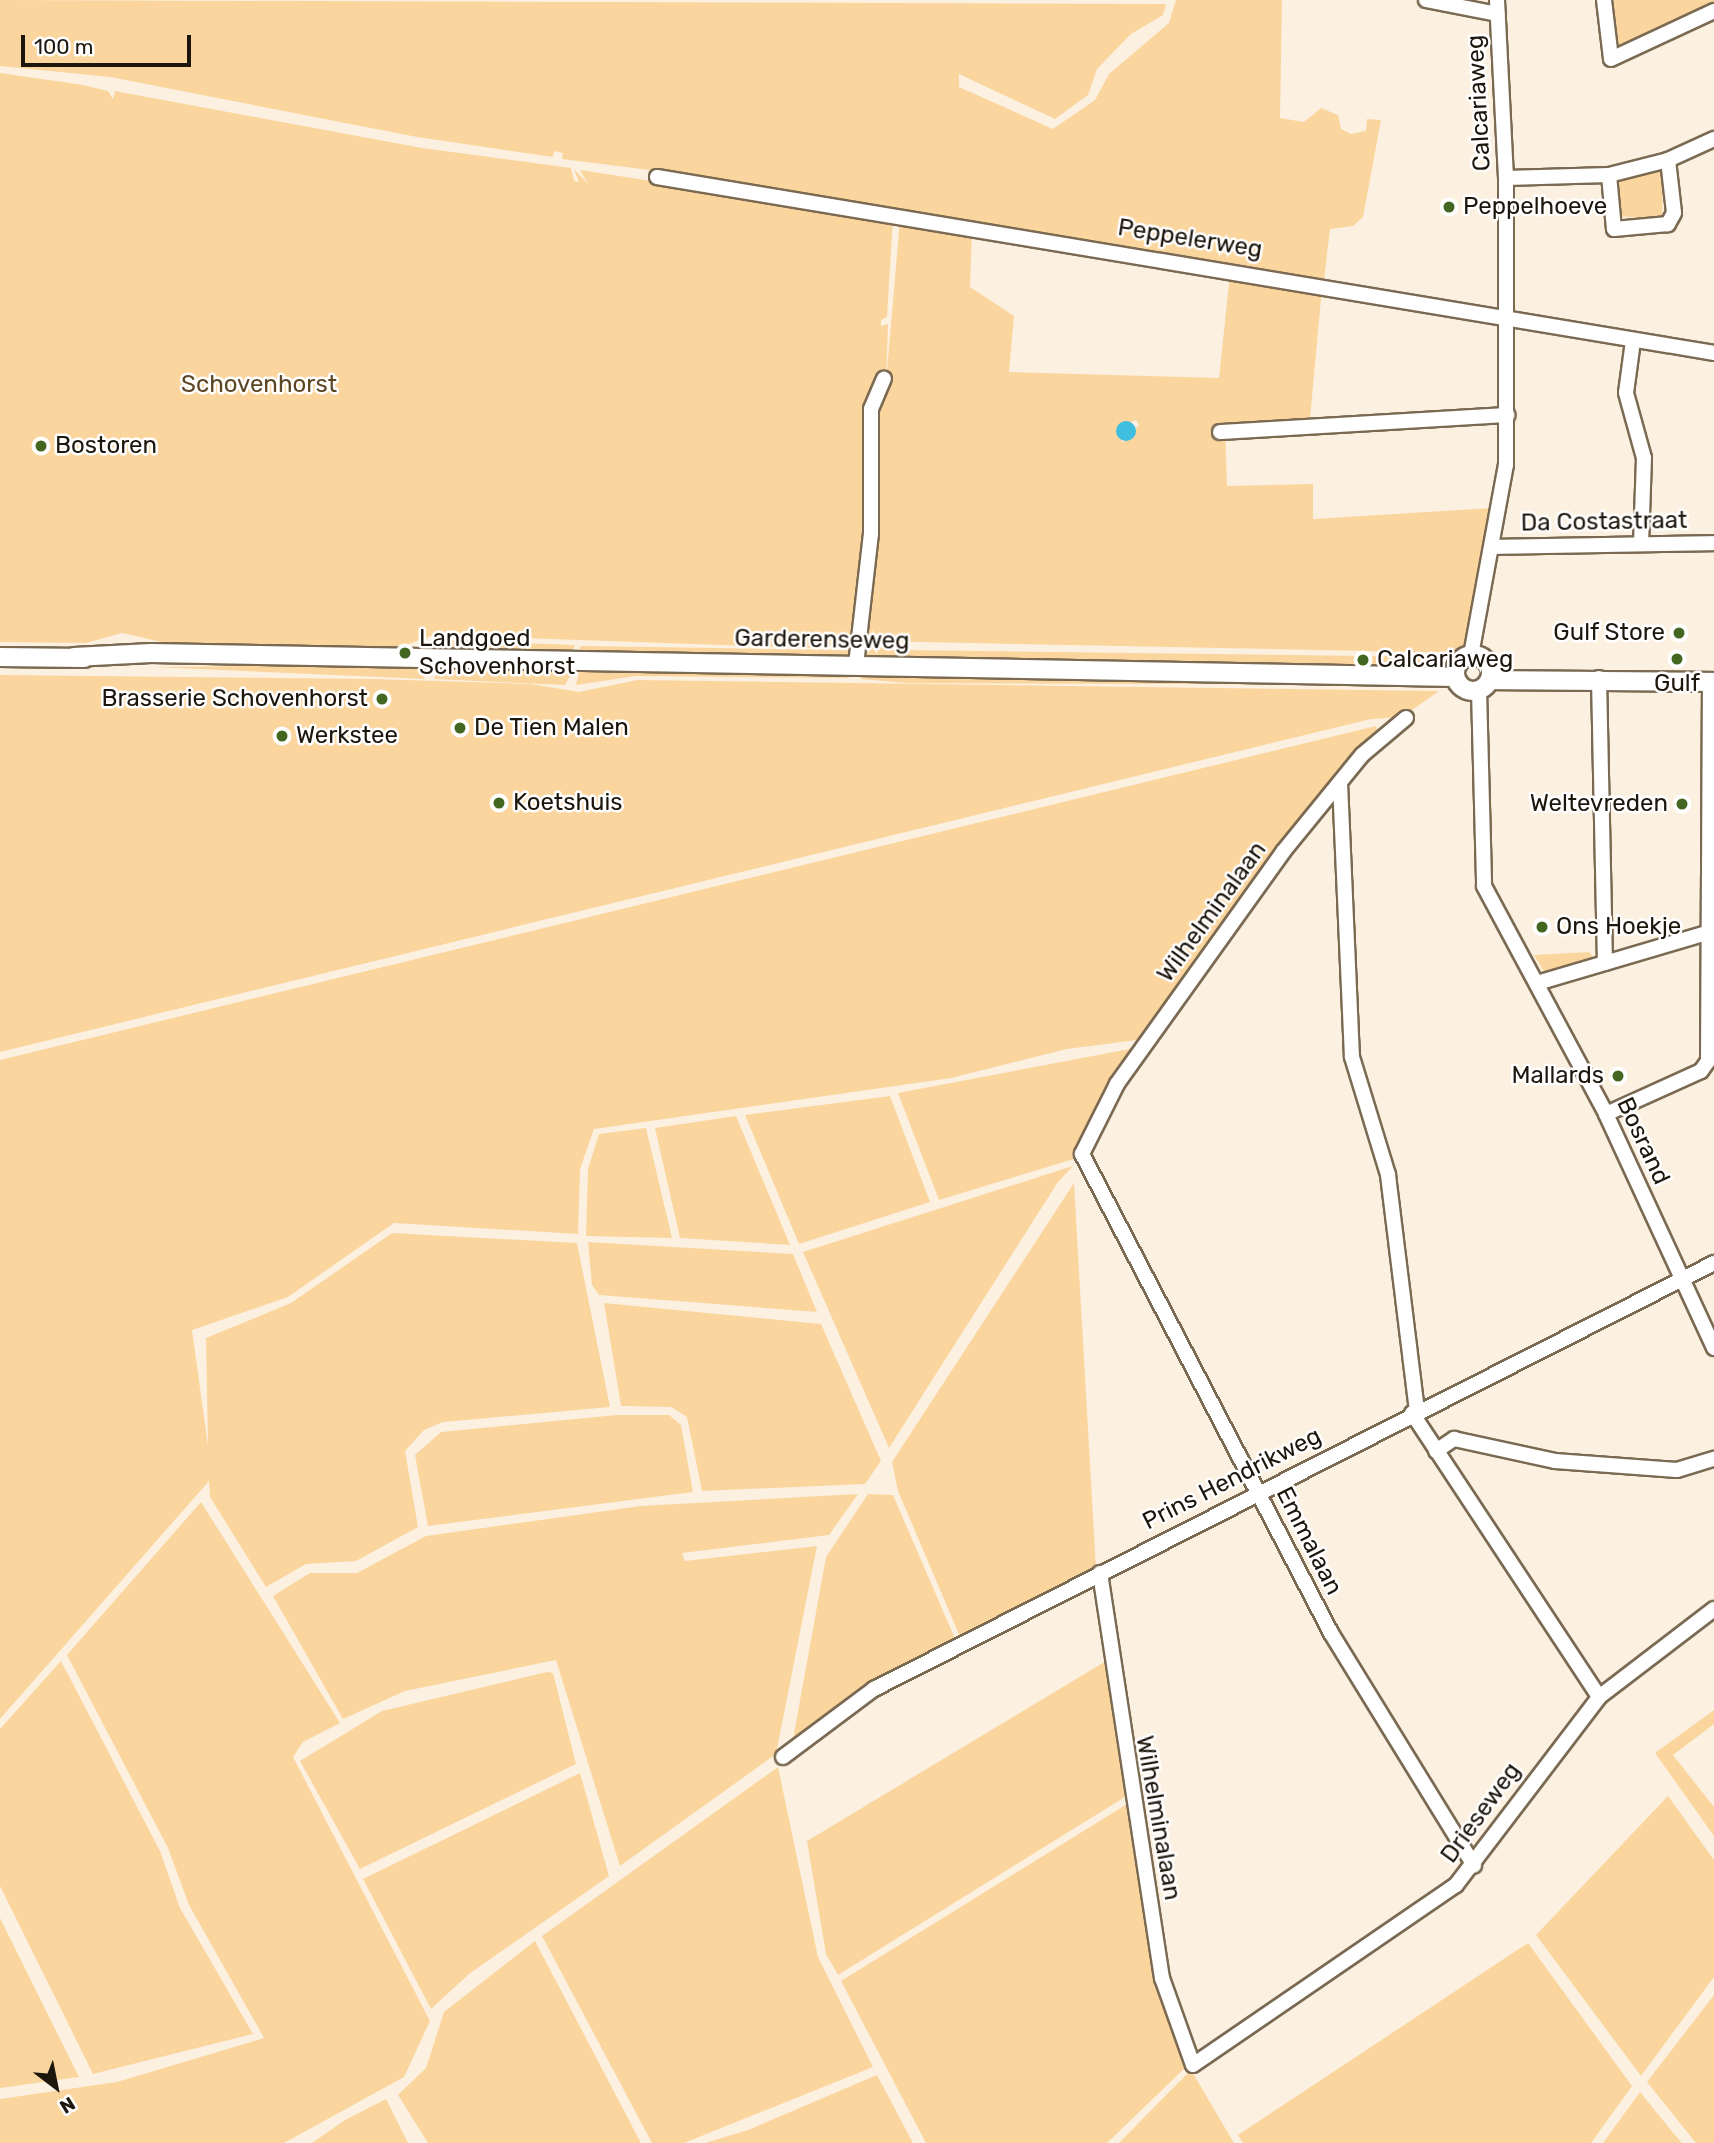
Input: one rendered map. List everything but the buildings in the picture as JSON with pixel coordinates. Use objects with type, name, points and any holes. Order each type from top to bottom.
[{"type":"main road","name":"Garderenseweg","points":[[0,656],[74,657],[151,653],[230,659],[1455,673]]},
{"type":"main road","points":[[1455,673],[1509,677],[1712,681]]},
{"type":"main road","points":[[1455,673],[1481,674]]},
{"type":"street","points":[[1426,0],[1497,7]]},
{"type":"street","points":[[1604,0],[1611,59],[1714,11]]},
{"type":"street","name":"Calcariaweg","points":[[1481,674],[1479,632],[1495,547],[1507,415],[1506,178],[1497,7]]},
{"type":"street","points":[[1506,178],[1609,175],[1668,160],[1714,139]]},
{"type":"street","points":[[1609,175],[1615,229],[1668,224],[1674,213],[1668,160]]},
{"type":"street","name":"Peppelerweg","points":[[657,177],[1229,268],[1506,319],[1714,353]]},
{"type":"street","points":[[1633,341],[1626,393],[1644,458],[1641,542]]},
{"type":"street","points":[[856,665],[871,534],[871,409],[884,379]]},
{"type":"street","points":[[1220,432],[1507,415]]},
{"type":"street","name":"Da Costastraat","points":[[1495,547],[1714,542]]},
{"type":"street","name":"Bosrand","points":[[1481,674],[1479,714],[1484,886],[1606,1114],[1714,1348]]},
{"type":"street","points":[[1599,678],[1605,963]]},
{"type":"street","points":[[1606,1114],[1701,1071],[1708,1061],[1712,681]]},
{"type":"street","name":"Wilhelminalaan","points":[[1082,1154],[1117,1084],[1283,852],[1340,783],[1405,718]]},
{"type":"street","points":[[1340,783],[1352,1057],[1388,1175],[1414,1412],[1436,1451],[1599,1697]]},
{"type":"street","points":[[1537,983],[1711,932]]},
{"type":"street","name":"Emmalaan","points":[[1082,1154],[1331,1633],[1474,1864]]},
{"type":"street","name":"Prins Hendrikweg","points":[[783,1757],[874,1689],[1258,1491],[1714,1263]]},
{"type":"street","points":[[1436,1451],[1454,1439],[1555,1461],[1678,1470],[1714,1459]]},
{"type":"street","name":"Wilhelminalaan","points":[[1100,1573],[1161,1978],[1193,2065]]},
{"type":"street","name":"Drieseweg","points":[[1193,2065],[1406,1923],[1474,1864],[1599,1697],[1714,1609]]},
{"type":"green space","points":[[0,0],[1166,4],[1163,15],[1131,34],[1097,69],[1088,95],[1055,119],[959,74],[959,87],[1053,129],[1095,100],[1109,74],[1169,23],[1176,0],[1282,0],[1280,118],[1304,122],[1321,108],[1338,115],[1341,129],[1351,134],[1366,131],[1367,119],[1381,120],[1363,217],[1353,226],[1330,229],[1324,280],[713,178],[562,159],[563,153],[554,151],[553,157],[417,137],[110,77],[0,66]]},
{"type":"green space","points":[[1614,0],[1714,0],[1714,4],[1626,47],[1615,45]]},
{"type":"green space","name":"Schovenhorst","points":[[0,73],[83,85],[108,91],[113,99],[115,91],[422,148],[571,168],[574,181],[579,182],[574,169],[588,184],[580,170],[893,218],[887,317],[881,320],[881,326],[888,324],[886,382],[900,220],[972,232],[970,287],[1014,316],[1009,372],[1219,378],[1230,274],[1322,288],[1310,419],[1225,424],[1227,486],[1313,484],[1313,519],[1492,508],[1469,645],[1463,653],[873,641],[808,648],[434,635],[400,647],[166,643],[122,633],[86,643],[0,642]],"holes":[[[1136,420],[1139,425],[1122,443],[1121,426]]]},
{"type":"green space","points":[[1663,170],[1662,220],[1619,216],[1613,181]]},
{"type":"green space","points":[[445,640],[575,645],[569,657],[432,652],[430,642]]},
{"type":"green space","points":[[581,646],[851,650],[851,654],[846,660],[576,657]]},
{"type":"green space","points":[[859,647],[907,650],[1446,657],[1433,666],[862,660]]},
{"type":"green space","points":[[362,665],[419,666],[425,679],[154,667]]},
{"type":"green space","points":[[440,666],[564,668],[570,676],[565,685],[434,679]]},
{"type":"green space","points":[[580,668],[854,670],[848,678],[636,676],[576,685]]},
{"type":"green space","points":[[858,670],[1454,685],[906,683],[861,679]]},
{"type":"green space","points":[[0,675],[374,679],[531,684],[579,692],[637,680],[1439,691],[1402,717],[1371,719],[0,1052]]},
{"type":"green space","points":[[1376,726],[1379,735],[1145,1039],[1067,1049],[951,1078],[594,1129],[580,1169],[578,1234],[394,1223],[288,1297],[192,1330],[208,1446],[206,1338],[291,1303],[392,1233],[577,1243],[610,1407],[443,1422],[424,1430],[405,1451],[418,1527],[356,1561],[306,1564],[266,1587],[210,1497],[209,1481],[0,1719],[0,1060]]},
{"type":"green space","points":[[1589,952],[1595,959],[1546,975],[1534,955]]},
{"type":"green space","points":[[1140,1047],[1092,1115],[1077,1158],[939,1200],[898,1093]]},
{"type":"green space","points":[[890,1096],[930,1202],[799,1244],[745,1115]]},
{"type":"green space","points":[[736,1116],[790,1245],[680,1238],[655,1128]]},
{"type":"green space","points":[[646,1128],[672,1238],[586,1236],[588,1169],[599,1134]]},
{"type":"green space","points":[[1073,1166],[1058,1182],[889,1448],[803,1252]]},
{"type":"green space","points":[[1074,1183],[1096,1569],[961,1639],[898,1491],[892,1462]]},
{"type":"green space","points":[[588,1242],[793,1254],[817,1312],[599,1295],[592,1285]]},
{"type":"green space","points":[[604,1303],[821,1324],[881,1461],[865,1484],[702,1491],[687,1417],[671,1407],[621,1406]]},
{"type":"green space","points":[[617,1415],[669,1415],[681,1425],[693,1492],[428,1526],[415,1455],[441,1432]]},
{"type":"green space","points":[[858,1494],[829,1535],[682,1553],[685,1561],[817,1546],[776,1754],[620,1866],[556,1660],[405,1691],[343,1719],[273,1596],[310,1573],[357,1573],[426,1536],[641,1506]]},
{"type":"green space","points":[[868,1494],[893,1495],[956,1641],[869,1685],[793,1739],[826,1557]]},
{"type":"green space","points":[[201,1502],[340,1723],[303,1742],[293,1757],[430,2021],[404,2077],[284,2143],[0,2143],[0,2099],[117,2082],[264,2038],[189,1905],[168,1848],[67,1655]]},
{"type":"green space","points":[[61,1661],[160,1851],[180,1908],[253,2034],[93,2074],[0,1886],[0,1729]]},
{"type":"green space","points":[[1106,1661],[1125,1797],[838,1975],[826,1954],[807,1841]]},
{"type":"green space","points":[[547,1672],[553,1673],[576,1764],[360,1869],[300,1761],[382,1711]]},
{"type":"green space","points":[[1714,1710],[1714,1724],[1673,1755],[1714,1807],[1714,1836],[1655,1753]]},
{"type":"green space","points":[[778,1767],[818,1957],[873,2067],[684,2143],[652,2143],[542,1936]]},
{"type":"green space","points":[[580,1773],[609,1876],[469,1974],[431,2009],[363,1879]]},
{"type":"green space","points":[[1668,1796],[1714,1860],[1714,1977],[1641,2076],[1536,1935]]},
{"type":"green space","points":[[1127,1804],[1156,1980],[1188,2065],[1107,2143],[926,2143],[841,1981]]},
{"type":"green space","points":[[0,1918],[79,2077],[0,2088]]},
{"type":"green space","points":[[535,1941],[641,2143],[428,2143],[398,2095],[426,2068],[444,2012]]},
{"type":"green space","points":[[1528,1943],[1632,2086],[1591,2143],[1243,2143],[1238,2135]]},
{"type":"green space","points":[[1714,1995],[1714,2143],[1696,2143],[1647,2082]]},
{"type":"green space","points":[[1191,2070],[1234,2143],[1119,2143],[1175,2086]]},
{"type":"green space","points":[[877,2075],[913,2143],[705,2143],[748,2130]]},
{"type":"green space","points":[[1640,2092],[1675,2135],[1682,2143],[1603,2143]]},
{"type":"green space","points":[[386,2099],[408,2143],[312,2143],[345,2120]]},
{"type":"water","points":[[1126,421],[1133,424],[1136,431],[1133,438],[1126,441],[1119,438],[1116,431],[1119,424]]},
{"type":"place","name":"Peppelhoeve","points":[[1449,207]]},
{"type":"place","name":"Bostoren","points":[[41,446]]},
{"type":"place","name":"Gulf Store","points":[[1679,633]]},
{"type":"place","name":"Landgoed Schovenhorst","points":[[405,653]]},
{"type":"place","name":"Gulf","points":[[1677,659]]},
{"type":"place","name":"Calcariaweg","points":[[1363,660]]},
{"type":"place","name":"Brasserie Schovenhorst","points":[[382,699]]},
{"type":"place","name":"De Tien Malen","points":[[460,728]]},
{"type":"place","name":"Werkstee","points":[[282,736]]},
{"type":"place","name":"Koetshuis","points":[[499,803]]},
{"type":"place","name":"Weltevreden","points":[[1682,804]]},
{"type":"place","name":"Ons Hoekje","points":[[1542,927]]},
{"type":"place","name":"Mallards","points":[[1618,1076]]}]
